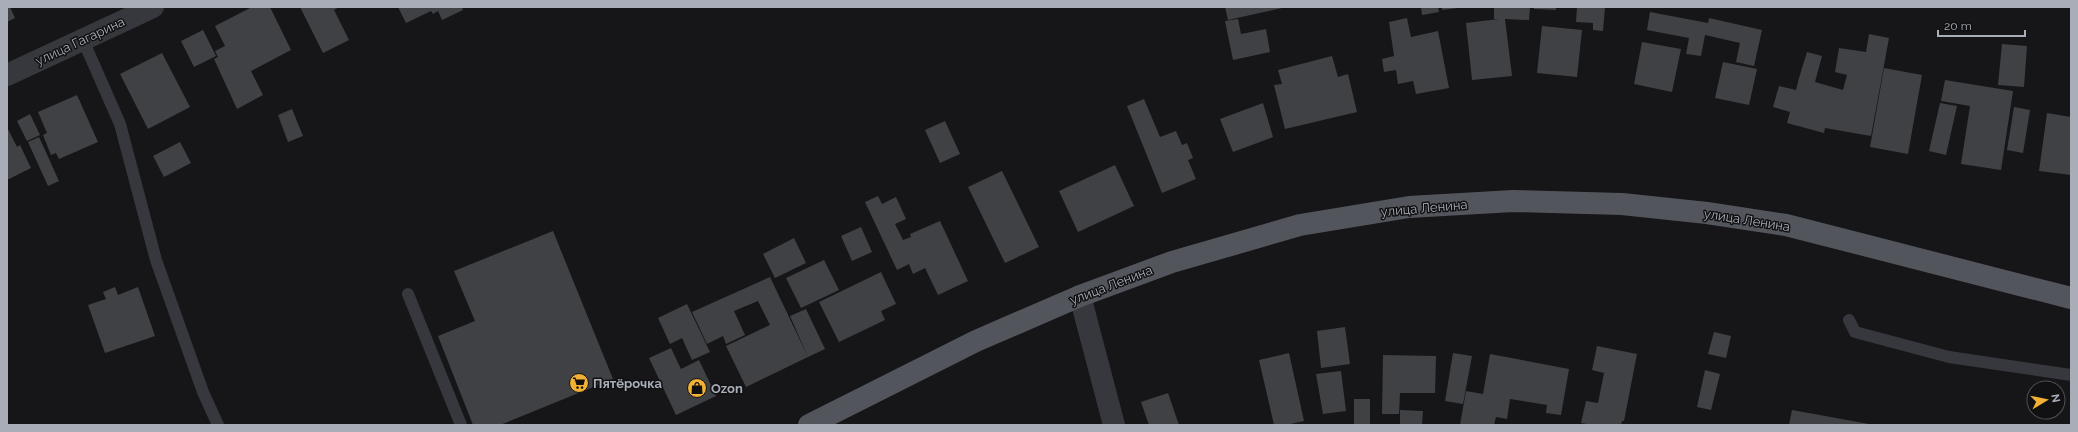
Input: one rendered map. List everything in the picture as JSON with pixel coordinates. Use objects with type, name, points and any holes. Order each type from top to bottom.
[{"type":"main road","name":"улица Ленина","points":[[809,425],[976,341],[1080,296],[1172,262],[1300,225],[1408,207],[1513,201],[1622,204],[1707,213],[1786,225],[2071,298]]},
{"type":"street","name":"улица Гагарина","points":[[7,75],[153,7]]},
{"type":"street","points":[[1080,296],[1114,425]]},
{"type":"lane","points":[[83,40],[120,124],[156,260],[203,392],[218,425]]},
{"type":"lane","points":[[408,294],[461,425]]},
{"type":"lane","points":[[1849,320],[1856,332],[1949,357],[2071,375]]},
{"type":"building","points":[[7,7],[10,7],[15,18],[7,22]]},
{"type":"building","points":[[249,7],[270,7],[291,50],[251,71],[263,95],[237,109],[214,59],[218,57],[215,51],[225,46],[215,26],[250,8]]},
{"type":"building","points":[[300,7],[339,7],[334,10],[349,40],[323,53]]},
{"type":"building","points":[[398,7],[462,7],[463,10],[442,20],[438,11],[433,14],[431,11],[406,23]]},
{"type":"building","points":[[1225,7],[1282,7],[1282,8],[1228,20]]},
{"type":"building","points":[[1421,7],[1438,7],[1439,12],[1422,15]]},
{"type":"building","points":[[1442,7],[1458,7],[1458,8],[1442,10]]},
{"type":"building","points":[[1494,7],[1530,7],[1529,20],[1505,19],[1512,76],[1472,80],[1466,23],[1499,19],[1494,19]]},
{"type":"building","points":[[1534,7],[1556,7],[1556,10],[1534,9]]},
{"type":"building","points":[[1577,7],[1605,7],[1603,31],[1593,30],[1593,23],[1576,22]]},
{"type":"building","points":[[1650,12],[1708,23],[1709,18],[1762,30],[1754,66],[1736,62],[1740,43],[1705,35],[1701,56],[1686,54],[1689,38],[1647,30]]},
{"type":"building","points":[[1407,18],[1411,37],[1438,31],[1449,88],[1416,94],[1413,81],[1398,84],[1396,70],[1384,72],[1382,59],[1394,56],[1389,22]]},
{"type":"building","points":[[1238,19],[1241,34],[1266,29],[1270,52],[1233,60],[1225,21]]},
{"type":"building","points":[[1542,26],[1582,30],[1577,77],[1537,73]]},
{"type":"building","points":[[203,30],[216,56],[194,67],[181,41]]},
{"type":"building","points":[[1869,34],[1889,38],[1871,136],[1825,128],[1824,133],[1787,123],[1790,112],[1773,107],[1779,86],[1796,90],[1807,52],[1822,56],[1815,82],[1843,90],[1847,75],[1835,72],[1839,48],[1866,52]]},
{"type":"building","points":[[1642,42],[1681,49],[1672,92],[1634,84]]},
{"type":"building","points":[[2002,44],[2027,46],[2024,87],[1998,85]]},
{"type":"building","points":[[162,53],[190,107],[148,129],[120,74]]},
{"type":"building","points":[[1332,56],[1338,77],[1348,74],[1357,112],[1285,129],[1274,85],[1282,84],[1278,70]]},
{"type":"building","points":[[1723,62],[1757,69],[1749,105],[1715,98]]},
{"type":"building","points":[[1884,68],[1922,75],[1908,154],[1870,147]]},
{"type":"building","points":[[1945,80],[2013,91],[2001,170],[1961,164],[1970,106],[1941,101]]},
{"type":"building","points":[[77,95],[98,142],[59,159],[56,153],[51,155],[43,135],[47,133],[38,112]]},
{"type":"building","points":[[1144,99],[1160,137],[1176,131],[1182,145],[1187,143],[1193,158],[1188,160],[1196,179],[1162,193],[1127,106]]},
{"type":"building","points":[[1263,103],[1273,137],[1233,152],[1220,119]]},
{"type":"building","points":[[1940,103],[1957,106],[1946,155],[1929,151]]},
{"type":"building","points":[[2014,107],[2030,110],[2023,153],[2007,150]]},
{"type":"building","points":[[292,109],[303,136],[288,142],[278,115]]},
{"type":"building","points":[[2047,113],[2071,117],[2071,175],[2039,171]]},
{"type":"building","points":[[30,114],[40,135],[27,141],[17,121]]},
{"type":"building","points":[[945,121],[960,154],[940,163],[925,130]]},
{"type":"building","points":[[7,127],[17,147],[20,145],[31,168],[7,180]]},
{"type":"building","points":[[39,137],[59,181],[48,186],[28,142]]},
{"type":"building","points":[[180,142],[191,163],[164,177],[153,156]]},
{"type":"building","points":[[1115,165],[1134,206],[1078,232],[1059,191]]},
{"type":"building","points":[[1002,171],[1039,247],[1005,263],[968,187]]},
{"type":"building","points":[[878,196],[882,204],[896,197],[906,219],[895,224],[903,240],[911,237],[910,234],[940,221],[968,281],[938,295],[925,268],[913,274],[909,264],[897,270],[865,202]]},
{"type":"building","points":[[861,227],[872,252],[852,261],[841,236]]},
{"type":"building","points":[[553,231],[613,379],[500,425],[473,425],[438,336],[475,321],[454,271]]},
{"type":"building","points":[[794,238],[806,263],[775,278],[763,254]]},
{"type":"building","points":[[824,260],[839,290],[801,308],[786,278]]},
{"type":"building","points":[[881,272],[896,304],[881,311],[885,320],[839,342],[819,302]]},
{"type":"building","points":[[770,277],[808,357],[746,387],[726,346],[770,325],[758,301],[734,311],[745,335],[726,344],[723,336],[707,344],[692,312]]},
{"type":"building","points":[[115,287],[118,295],[138,287],[155,336],[105,353],[88,305],[106,299],[103,292]]},
{"type":"building","points":[[687,304],[710,352],[692,360],[682,338],[670,344],[658,318]]},
{"type":"building","points":[[806,309],[825,349],[808,357],[790,316]]},
{"type":"building","points":[[1345,327],[1350,364],[1321,368],[1317,331]]},
{"type":"building","points":[[1714,332],[1731,336],[1726,358],[1708,354]]},
{"type":"building","points":[[1597,346],[1637,354],[1624,421],[1622,421],[1621,425],[1592,425],[1581,423],[1586,401],[1598,403],[1604,373],[1592,370]]},
{"type":"building","points":[[671,348],[681,369],[699,360],[716,396],[676,415],[649,358]]},
{"type":"building","points":[[1289,353],[1304,421],[1286,425],[1274,425],[1259,360]]},
{"type":"building","points":[[1453,353],[1472,356],[1463,404],[1445,401]]},
{"type":"building","points":[[1490,354],[1569,369],[1561,415],[1546,413],[1547,405],[1510,399],[1507,419],[1496,417],[1494,425],[1460,425],[1466,391],[1483,394]]},
{"type":"building","points":[[1383,355],[1436,356],[1435,393],[1400,393],[1399,414],[1382,414]]},
{"type":"building","points":[[1705,370],[1720,374],[1711,410],[1697,407]]},
{"type":"building","points":[[1341,371],[1346,411],[1323,414],[1316,374]]},
{"type":"building","points":[[1168,393],[1179,425],[1149,425],[1141,402]]},
{"type":"building","points":[[1354,399],[1370,399],[1370,425],[1354,425]]},
{"type":"building","points":[[1400,410],[1423,411],[1422,425],[1400,425]]},
{"type":"building","points":[[1792,410],[1869,424],[1869,425],[1789,425]]},
{"type":"place","name":"Пятёрочка","points":[[579,383]]},
{"type":"place","name":"Ozon","points":[[697,388]]}]
